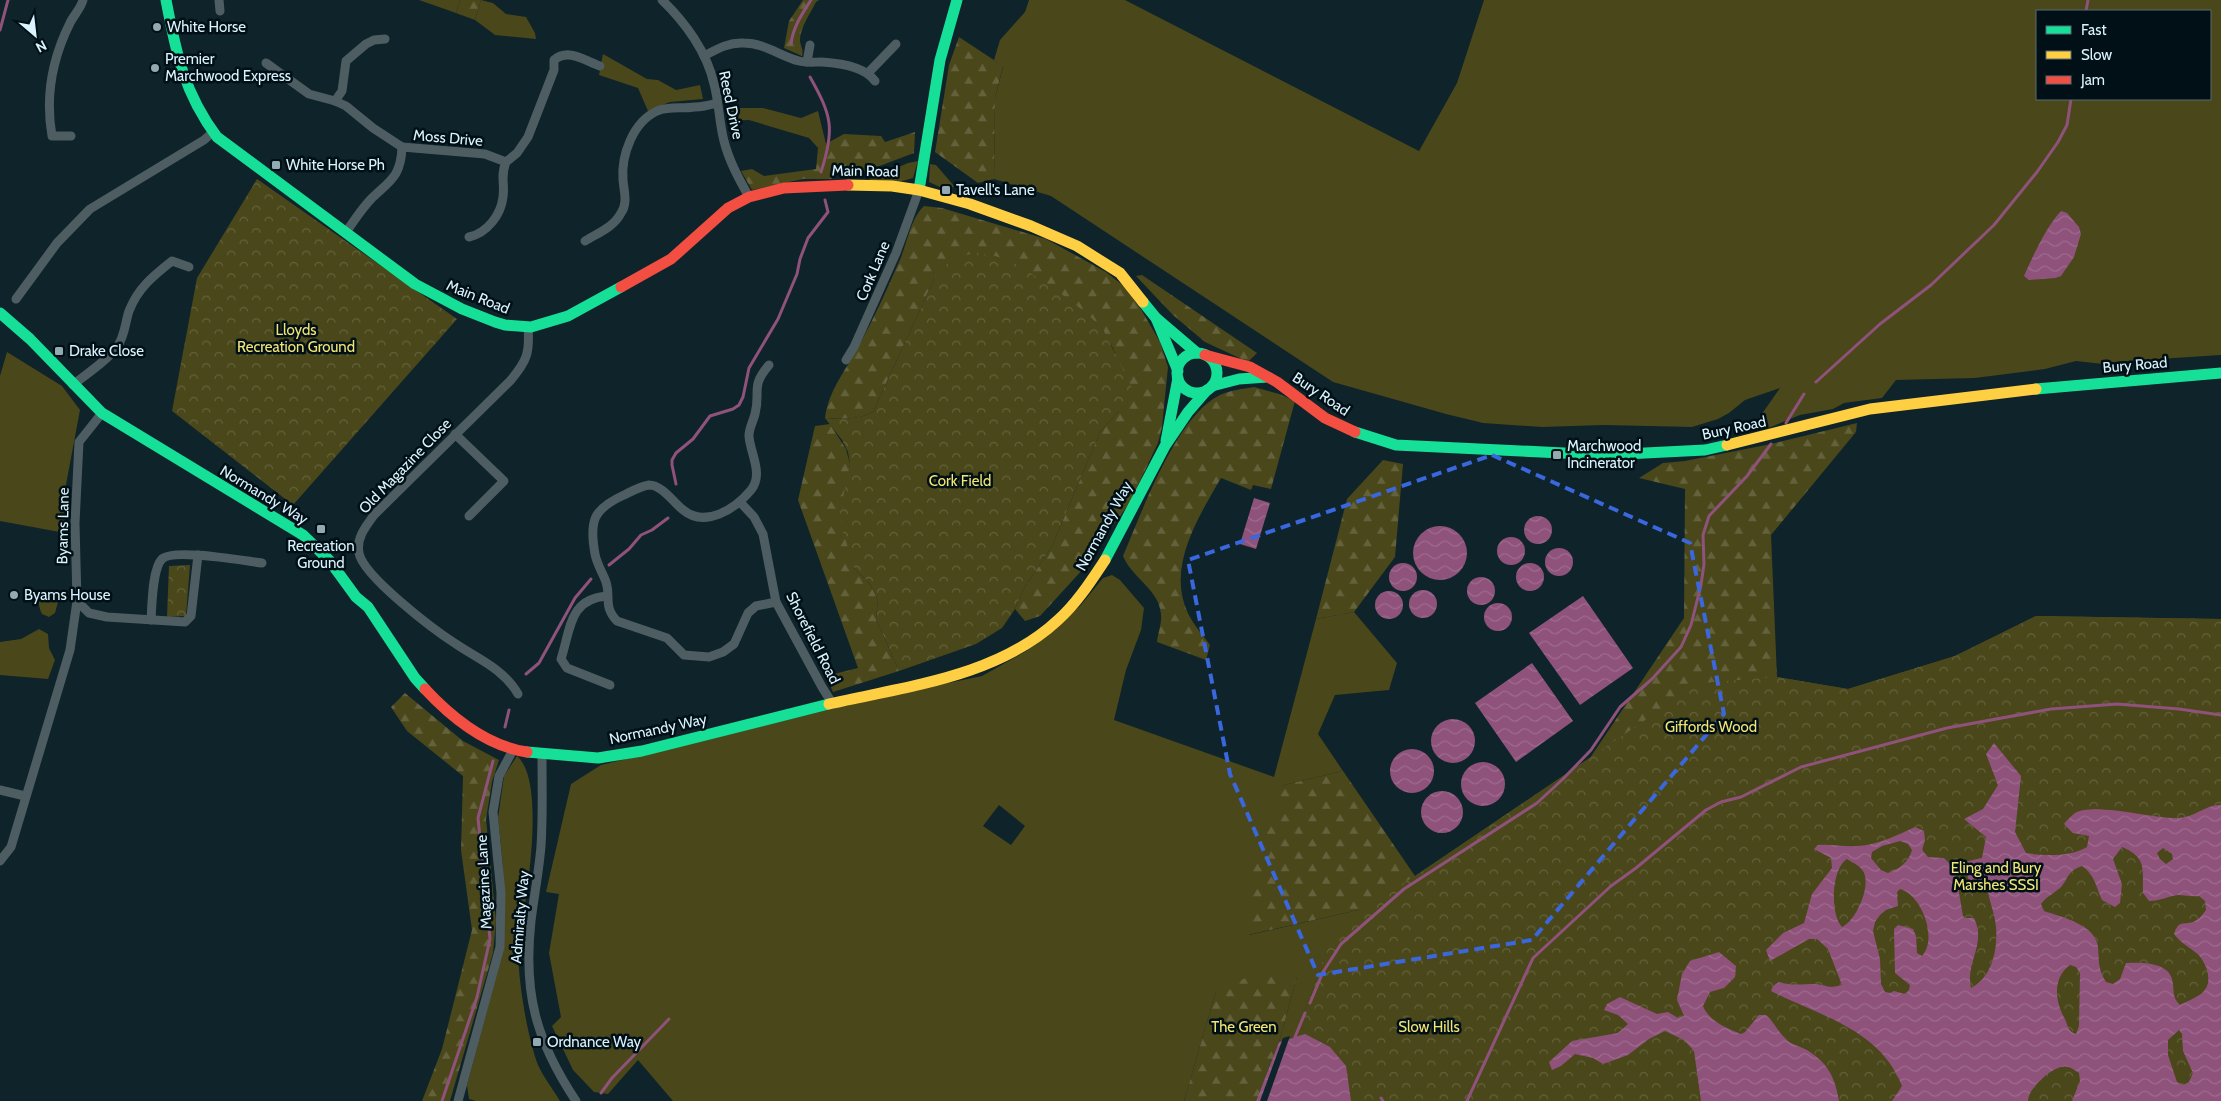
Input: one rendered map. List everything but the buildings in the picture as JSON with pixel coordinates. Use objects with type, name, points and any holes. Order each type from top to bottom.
[{"type":"street","points":[[71,136],[52,136],[48,116],[49,91],[53,68],[61,44],[83,0]]},
{"type":"street","name":"Main Road","points":[[166,0],[173,43],[191,97],[200,116],[213,132],[232,150],[288,189],[403,276],[445,301],[505,325],[528,327],[542,325],[568,316],[657,268],[684,249],[728,208],[748,197],[784,188],[833,186],[892,186],[919,190],[997,213],[1076,246],[1120,273],[1156,318]]},
{"type":"street","points":[[219,0],[220,11]]},
{"type":"street","name":"Reed Drive","points":[[662,0],[680,18],[704,56],[711,72],[726,150],[748,197]]},
{"type":"street","points":[[919,190],[940,60],[957,0]]},
{"type":"street","points":[[335,101],[342,91],[346,61],[366,44],[385,38]]},
{"type":"street","points":[[704,56],[728,44],[745,42],[760,45],[796,60],[842,64],[868,73],[875,81]]},
{"type":"street","points":[[868,73],[896,44]]},
{"type":"street","points":[[807,62],[810,45]]},
{"type":"street","points":[[469,237],[479,234],[498,213],[503,198],[502,173],[506,162],[517,153],[528,137],[554,70],[554,60],[559,56],[570,54],[600,66]]},
{"type":"street","points":[[266,64],[309,94],[346,106],[373,128],[402,147]]},
{"type":"street","points":[[585,241],[612,224],[622,212],[626,198],[624,170],[630,143],[640,124],[657,111],[666,108],[696,107],[717,103]]},
{"type":"street","points":[[16,299],[57,243],[90,209],[204,140],[213,132]]},
{"type":"street","name":"Moss Drive","points":[[346,232],[372,198],[392,181],[402,161],[402,147],[485,154],[506,162]]},
{"type":"street","name":"Cork Lane","points":[[846,360],[854,347],[892,262],[919,190]]},
{"type":"street","points":[[73,385],[116,349],[125,330],[129,312],[138,293],[148,280],[172,261],[189,266]]},
{"type":"street","name":"Normandy Way","points":[[0,313],[30,339],[102,413],[303,535],[329,560],[356,597],[368,607],[415,678],[442,706],[479,734],[513,750],[598,758],[642,751],[832,703],[964,673],[1000,659],[1030,643],[1059,620],[1088,586],[1111,550],[1165,446],[1188,412],[1210,388]]},
{"type":"street","points":[[1156,318],[1214,362],[1216,379],[1210,388]]},
{"type":"street","points":[[1156,318],[1181,384],[1190,391],[1200,392],[1239,379],[1267,377]]},
{"type":"street","name":"Old Magazine Close","points":[[518,694],[509,680],[497,669],[443,636],[374,578],[364,566],[359,553],[359,540],[374,515],[521,368],[530,348],[528,327]]},
{"type":"street","points":[[1178,375],[1180,363],[1186,357],[1201,354]]},
{"type":"street","name":"Bury Road","points":[[1201,354],[1250,367],[1296,395],[1325,418],[1372,439],[1396,445],[1605,455],[1705,450],[1768,436],[1870,409],[2050,388],[2221,374]]},
{"type":"street","points":[[769,365],[760,376],[756,386],[755,413],[749,433],[757,475],[753,488],[740,502],[724,513],[712,517],[697,517],[684,511],[660,488],[650,485],[617,498],[600,509],[593,526],[591,538],[596,560],[607,584],[606,596],[611,614],[617,621],[667,638],[684,656],[709,657],[723,652],[734,644],[748,613],[756,606],[776,602]]},
{"type":"street","name":"Normandy Way","points":[[1165,446],[1178,375]]},
{"type":"street","name":"Byams Lane","points":[[0,861],[11,847],[70,650],[77,601],[75,523],[79,442],[102,413]]},
{"type":"street","points":[[455,434],[504,481],[469,516]]},
{"type":"street","name":"Shorefield Road","points":[[740,502],[754,517],[763,534],[776,602],[832,703]]},
{"type":"street","points":[[151,620],[157,569],[162,559],[171,554],[198,555],[262,563]]},
{"type":"street","points":[[77,601],[89,613],[98,615],[185,622],[192,616],[198,555]]},
{"type":"street","points":[[606,596],[594,597],[585,601],[577,608],[561,659],[568,668],[610,685]]},
{"type":"street","name":"Magazine Lane","points":[[458,1101],[500,947],[501,894],[493,812],[499,776],[513,750]]},
{"type":"street","name":"Admiralty Way","points":[[542,754],[542,832],[529,946],[531,1000],[537,1025],[547,1051],[576,1101]]},
{"type":"street","points":[[0,790],[25,796]]},
{"type":"highlighted area","points":[[1492,455],[1690,543],[1724,714],[1532,940],[1318,975],[1230,774],[1188,560]]},
{"type":"green space","points":[[419,0],[460,0],[456,13]]},
{"type":"green space","points":[[460,0],[481,0],[475,20],[456,13]]},
{"type":"green space","points":[[481,0],[493,3],[506,14],[526,17],[535,33],[536,39],[495,35],[475,20]]},
{"type":"green space","points":[[803,0],[819,0],[806,20],[800,35],[802,56],[784,48],[789,21]]},
{"type":"green space","points":[[1029,0],[1125,0],[1419,151],[1457,83],[1484,0],[2221,0],[2221,355],[2103,364],[2076,361],[2045,369],[1975,378],[1896,380],[1882,398],[1844,403],[1833,409],[1800,415],[1771,427],[1758,430],[1752,428],[1780,388],[1745,400],[1718,419],[1692,427],[1604,425],[1542,427],[1483,423],[1446,414],[1333,382],[1051,196],[994,179],[995,98],[1003,67],[994,60],[1000,40],[1025,12]]},
{"type":"green space","points":[[959,37],[1003,66],[995,98],[994,179],[978,183],[935,152],[949,65]]},
{"type":"green space","points":[[603,54],[647,79],[658,80],[676,90],[700,85],[703,99],[670,102],[648,111],[638,88],[599,75]]},
{"type":"green space","points":[[726,108],[763,108],[801,118],[818,111],[826,144],[818,148],[809,138],[749,120],[729,121]]},
{"type":"green space","points":[[915,132],[914,153],[869,170],[835,175],[831,179],[803,179],[752,190],[741,171],[752,169],[764,176],[816,169],[818,148],[844,134],[881,136],[885,142]]},
{"type":"green space","points":[[918,161],[913,178],[899,182],[866,181],[908,163]]},
{"type":"green space","points":[[930,164],[936,165],[955,187],[942,188],[929,182]]},
{"type":"green space","name":"Lloyds Recreation Ground","points":[[257,179],[457,319],[293,505],[172,411],[197,278]]},
{"type":"green space","points":[[924,206],[942,208],[1046,239],[1106,272],[1125,287],[1142,311],[1160,342],[1168,367],[1162,427],[1158,443],[1129,504],[1096,548],[1084,568],[1040,616],[1025,621],[1015,609],[1023,590],[1052,546],[1100,432],[1119,411],[1117,360],[1109,341],[1084,315],[1050,288],[1005,259],[935,277],[873,412],[856,418],[825,418],[830,397],[871,322],[902,255],[915,218]]},
{"type":"green space","name":"Cork Field","points":[[979,253],[996,256],[1016,264],[1043,281],[1086,313],[1104,331],[1132,388],[1119,411],[1100,432],[1052,546],[1023,590],[1015,609],[1002,628],[976,644],[899,671],[876,619],[878,600],[870,584],[854,568],[842,528],[840,512],[850,464],[848,452],[842,440],[825,418],[855,418],[873,412],[935,277],[944,266],[954,259]]},
{"type":"green space","points":[[1142,275],[1257,353],[1248,362],[1205,342],[1173,315],[1136,276]]},
{"type":"green space","points":[[7,352],[62,386],[80,410],[65,490],[65,533],[0,521],[0,376]]},
{"type":"green space","points":[[1254,387],[1295,401],[1271,489],[1253,485],[1251,490],[1221,478],[1195,525],[1188,542],[1183,559],[1182,594],[1189,615],[1210,645],[1206,660],[1157,642],[1161,617],[1159,605],[1150,590],[1132,571],[1123,556],[1150,491],[1175,444],[1189,423],[1204,406],[1220,395]]},
{"type":"green space","name":"Giffords Wood","points":[[1857,423],[1856,432],[1771,535],[1777,677],[1848,689],[1955,656],[2036,616],[2221,619],[1358,910],[1248,935],[1248,883],[1284,785],[1343,771],[1415,876],[1590,758],[1684,618],[1685,489],[1639,478],[1663,463],[1685,461],[1771,444]]},
{"type":"green space","points":[[830,424],[846,449],[850,464],[848,481],[854,568],[870,584],[878,600],[876,619],[899,671],[833,692],[826,676],[858,668],[798,500],[815,426]]},
{"type":"green space","points":[[1383,460],[1403,464],[1395,557],[1354,612],[1316,619],[1347,499]]},
{"type":"green space","points":[[190,565],[186,616],[167,617],[169,566]]},
{"type":"green space","points":[[1112,575],[1120,580],[1144,608],[1141,630],[1126,670],[1114,720],[1274,777],[1316,619],[1354,612],[1397,663],[1389,690],[1335,695],[1318,734],[1343,771],[1284,785],[1249,935],[1358,910],[1320,970],[1295,1037],[1279,1042],[1297,977],[1216,991],[1184,1101],[673,1101],[638,1060],[608,1094],[594,1092],[573,1070],[552,1026],[561,1017],[549,953],[559,894],[546,892],[571,784],[601,765],[885,696],[982,676],[1028,650],[1080,606],[1103,578]],"holes":[[[999,805],[1025,826],[1011,845],[983,826]]]},
{"type":"green space","points":[[44,591],[54,595],[58,602],[55,613],[49,617],[42,614],[39,605],[40,596]]},
{"type":"green space","name":"Eling and Bury Marshes SSSI","points":[[2036,616],[2221,619],[2221,1101],[1276,1101],[1295,1037],[1332,936],[1358,910],[1415,876],[1700,683],[1777,677],[1848,689],[1955,656]]},
{"type":"green space","points":[[39,629],[48,634],[49,648],[55,660],[48,679],[0,675],[0,642],[21,639]]},
{"type":"green space","points":[[405,693],[463,741],[499,760],[492,782],[486,819],[496,921],[493,953],[450,1101],[422,1101],[442,1049],[472,930],[461,850],[463,776],[407,731],[391,707]]},
{"type":"green space","points":[[517,756],[525,768],[530,785],[532,806],[531,854],[518,948],[520,979],[524,1010],[534,1053],[540,1070],[560,1101],[476,1101],[469,1099],[467,1085],[504,948],[503,866],[498,818],[504,776]]},
{"type":"green space","name":"The Green","points":[[1248,977],[1297,977],[1279,1042],[1256,1101],[1184,1101],[1216,991]]},
{"type":"water","points":[[2061,211],[2067,213],[2079,227],[2081,234],[2074,257],[2061,276],[2029,280],[2024,276],[2031,260],[2045,233]]},
{"type":"water","points":[[1254,498],[1270,503],[1256,549],[1240,544]]},
{"type":"water","points":[[1538,516],[1548,520],[1552,530],[1548,540],[1538,544],[1528,540],[1524,530],[1528,520]]},
{"type":"water","points":[[1440,526],[1450,528],[1459,534],[1465,543],[1467,553],[1465,563],[1459,572],[1450,578],[1440,580],[1430,578],[1421,572],[1415,563],[1413,553],[1415,543],[1421,534],[1430,528]]},
{"type":"water","points":[[1511,537],[1521,541],[1525,551],[1521,561],[1511,565],[1501,561],[1497,551],[1501,541]]},
{"type":"water","points":[[1559,548],[1569,552],[1573,562],[1569,572],[1559,576],[1549,572],[1545,562],[1549,552]]},
{"type":"water","points":[[1403,563],[1413,567],[1417,577],[1413,587],[1403,591],[1393,587],[1389,577],[1393,567]]},
{"type":"water","points":[[1530,563],[1540,567],[1544,577],[1540,587],[1530,591],[1520,587],[1516,577],[1520,567]]},
{"type":"water","points":[[1481,577],[1491,581],[1495,591],[1491,601],[1481,605],[1471,601],[1467,591],[1471,581]]},
{"type":"water","points":[[1423,590],[1433,594],[1437,604],[1433,614],[1423,618],[1413,614],[1409,604],[1413,594]]},
{"type":"water","points":[[1389,591],[1399,595],[1403,605],[1399,615],[1389,619],[1379,615],[1375,605],[1379,595]]},
{"type":"water","points":[[1583,596],[1633,668],[1580,705],[1529,633]]},
{"type":"water","points":[[1498,603],[1508,607],[1512,617],[1508,627],[1498,631],[1488,627],[1484,617],[1488,607]]},
{"type":"water","points":[[1532,663],[1573,721],[1516,762],[1475,703]]},
{"type":"water","points":[[1449,719],[1457,719],[1469,725],[1475,741],[1469,757],[1457,763],[1449,763],[1437,757],[1431,745],[1431,737],[1437,725]]},
{"type":"water","points":[[1994,743],[2021,776],[2015,832],[2026,853],[2041,855],[2065,854],[2087,847],[2089,836],[2073,833],[2064,824],[2075,813],[2084,810],[2110,810],[2178,818],[2221,805],[2221,1101],[2072,1101],[2080,1081],[2079,1073],[2064,1067],[2056,1069],[2040,1081],[2031,1091],[2028,1101],[1892,1101],[1902,1086],[1892,1067],[1864,1037],[1847,1026],[1771,991],[1773,986],[1779,982],[1815,984],[1830,987],[1842,985],[1828,949],[1817,939],[1809,939],[1770,961],[1766,950],[1783,933],[1804,923],[1812,894],[1832,868],[1831,858],[1814,849],[1818,845],[1853,846],[1873,844],[1915,827],[1924,831],[1925,840],[1922,850],[1928,857],[1944,858],[1955,869],[1963,916],[1965,918],[1974,918],[1977,927],[1977,945],[1970,979],[1971,988],[1984,977],[1989,970],[1995,953],[1995,923],[1988,892],[1970,886],[1964,862],[1982,858],[1986,837],[1964,819],[1983,809],[1998,785],[1986,754]],"holes":[[[1900,841],[1908,844],[1912,850],[1909,858],[1903,864],[1888,873],[1881,870],[1871,858],[1872,852],[1882,846]],[[2122,847],[2140,860],[2143,871],[2143,893],[2149,901],[2178,895],[2199,896],[2205,901],[2206,910],[2201,917],[2193,922],[2179,925],[2174,934],[2181,942],[2199,955],[2205,965],[2208,981],[2204,991],[2199,995],[2180,1005],[2174,996],[2172,979],[2169,973],[2159,966],[2146,963],[2126,963],[2120,979],[2113,984],[2106,982],[2100,969],[2096,939],[2077,923],[2044,911],[2041,904],[2063,885],[2072,871],[2082,866],[2092,877],[2102,900],[2115,907],[2120,903],[2122,884],[2113,859]],[[2163,848],[2172,854],[2173,859],[2166,864],[2157,853]],[[1847,859],[1860,867],[1865,877],[1864,893],[1861,902],[1852,918],[1842,927],[1835,913],[1834,903],[1835,882],[1838,872]],[[1900,889],[1908,893],[1921,908],[1928,929],[1927,948],[1922,956],[1917,953],[1916,936],[1913,929],[1898,925],[1894,929],[1895,973],[1910,985],[1909,990],[1905,994],[1894,991],[1890,993],[1885,992],[1881,984],[1880,959],[1873,931],[1875,922],[1880,915],[1886,910],[1898,906],[1897,892]],[[2070,965],[2076,967],[2080,973],[2079,1026],[2076,1034],[2071,1032],[2057,998],[2060,977]],[[2179,1030],[2182,1034],[2183,1051],[2193,1073],[2189,1082],[2183,1085],[2177,1082],[2168,1055],[2168,1040]]]},
{"type":"water","points":[[1412,749],[1424,753],[1430,759],[1434,771],[1430,783],[1424,789],[1412,793],[1400,789],[1394,783],[1390,771],[1394,759],[1400,753]]},
{"type":"water","points":[[1487,762],[1499,768],[1504,775],[1504,793],[1499,800],[1492,805],[1479,806],[1467,800],[1462,793],[1461,780],[1467,768],[1474,763]]},
{"type":"water","points":[[1446,791],[1454,794],[1460,800],[1463,812],[1460,824],[1454,830],[1438,833],[1430,830],[1424,824],[1421,808],[1424,800],[1430,794]]},
{"type":"water","points":[[1719,952],[1736,966],[1735,977],[1724,988],[1710,992],[1703,1006],[1709,1016],[1741,1034],[1745,1032],[1759,1015],[1766,1015],[1788,1041],[1807,1050],[1820,1060],[1833,1078],[1839,1101],[1701,1101],[1694,1051],[1684,1040],[1665,1031],[1649,1039],[1628,1055],[1603,1064],[1593,1058],[1575,1054],[1561,1066],[1552,1070],[1549,1062],[1572,1041],[1618,1033],[1628,1024],[1618,1015],[1604,1010],[1607,1004],[1620,997],[1657,1014],[1668,1012],[1678,1018],[1684,1016],[1677,1000],[1682,974],[1690,961]]},
{"type":"water","points":[[1305,1034],[1330,1047],[1346,1066],[1351,1101],[1256,1101],[1279,1042]]},
{"type":"pier","points":[[1290,1036],[1267,1101],[1260,1101],[1283,1038]]},
{"type":"waterway","points":[[0,30],[8,0]]},
{"type":"waterway","points":[[791,44],[796,26],[811,0]]},
{"type":"waterway","points":[[2086,10],[2088,0]]},
{"type":"waterway","points":[[810,77],[823,102],[829,123],[828,144],[821,172]]},
{"type":"waterway","points":[[1816,382],[1880,324],[1931,285],[1994,225],[2037,172],[2058,142],[2067,125],[2071,100]]},
{"type":"waterway","points":[[676,484],[672,465],[672,460],[676,453],[693,439],[710,416],[733,409],[739,405],[743,397],[749,368],[778,319],[797,274],[800,259],[808,238],[828,212],[825,200]]},
{"type":"waterway","points":[[1786,423],[1804,394]]},
{"type":"waterway","points":[[1310,1003],[1323,972],[1341,944],[1404,889],[1537,803],[1591,750],[1620,707],[1652,679],[1681,647],[1691,625],[1701,585],[1704,564],[1703,535],[1709,516],[1747,476],[1771,444]]},
{"type":"waterway","points":[[609,565],[629,549],[641,535],[652,530],[668,518]]},
{"type":"waterway","points":[[526,674],[539,663],[575,598],[591,579]]},
{"type":"waterway","points":[[1467,1101],[1533,958],[1611,886],[1636,868],[1706,810],[1721,802],[1741,797],[1801,767],[1947,728],[2051,709],[2117,704],[2179,709],[2221,715]]},
{"type":"waterway","points":[[505,727],[509,710]]},
{"type":"waterway","points":[[442,1101],[477,997],[490,939],[478,818],[493,761]]},
{"type":"waterway","points":[[1295,1037],[1305,1013]]},
{"type":"waterway","points":[[601,1093],[612,1078],[669,1019]]},
{"type":"traffic: fast","points":[[166,0],[183,72],[197,104],[217,137],[415,284],[462,309],[495,322],[505,325],[531,327],[568,316],[621,287]]},
{"type":"traffic: fast","points":[[919,190],[940,60],[957,0]]},
{"type":"traffic: fast","points":[[1143,302],[1156,318],[1197,353]]},
{"type":"traffic: fast","points":[[0,313],[30,339],[102,413],[303,535],[329,560],[356,597],[368,607],[415,678],[425,689]]},
{"type":"traffic: fast","points":[[1156,318],[1178,371]]},
{"type":"traffic: fast","points":[[1197,353],[1211,359],[1217,373],[1211,387],[1197,393],[1183,387],[1177,373],[1183,359],[1197,353]]},
{"type":"traffic: fast","points":[[2036,389],[2221,373]]},
{"type":"traffic: fast","points":[[1212,386],[1239,379],[1267,377]]},
{"type":"traffic: fast","points":[[1166,441],[1178,378]]},
{"type":"traffic: fast","points":[[1105,560],[1165,446],[1188,412],[1207,390]]},
{"type":"traffic: fast","points":[[1355,432],[1396,445],[1605,455],[1705,450],[1727,445]]},
{"type":"traffic: fast","points":[[527,752],[598,758],[642,751],[829,704]]},
{"type":"traffic: slow","points":[[848,185],[892,186],[919,190],[970,204],[1031,226],[1077,246],[1120,273],[1143,302]]},
{"type":"traffic: slow","points":[[1727,445],[1870,409],[2036,389]]},
{"type":"traffic: slow","points":[[829,704],[950,677],[1007,655],[1034,639],[1058,620],[1083,592],[1105,560]]},
{"type":"traffic: jam","points":[[621,287],[671,259],[728,208],[749,197],[784,188],[848,185]]},
{"type":"traffic: jam","points":[[1205,355],[1250,367],[1277,382],[1325,418],[1355,432]]},
{"type":"traffic: jam","points":[[425,689],[471,729],[498,744],[527,752]]},
{"type":"place","name":"White Horse","points":[[157,27]]},
{"type":"place","name":"Premier Marchwood Express","points":[[155,68]]},
{"type":"place","name":"White Horse Ph","points":[[276,165]]},
{"type":"place","name":"Tavell's Lane","points":[[946,190]]},
{"type":"place","name":"Drake Close","points":[[59,351]]},
{"type":"place","name":"Marchwood Incinerator","points":[[1557,455]]},
{"type":"place","name":"Recreation Ground","points":[[321,529]]},
{"type":"place","name":"Byams House","points":[[14,595]]},
{"type":"place","name":"Ordnance Way","points":[[537,1042]]},
{"type":"park label","name":"Slow Hills","points":[[1429,1027]]}]
